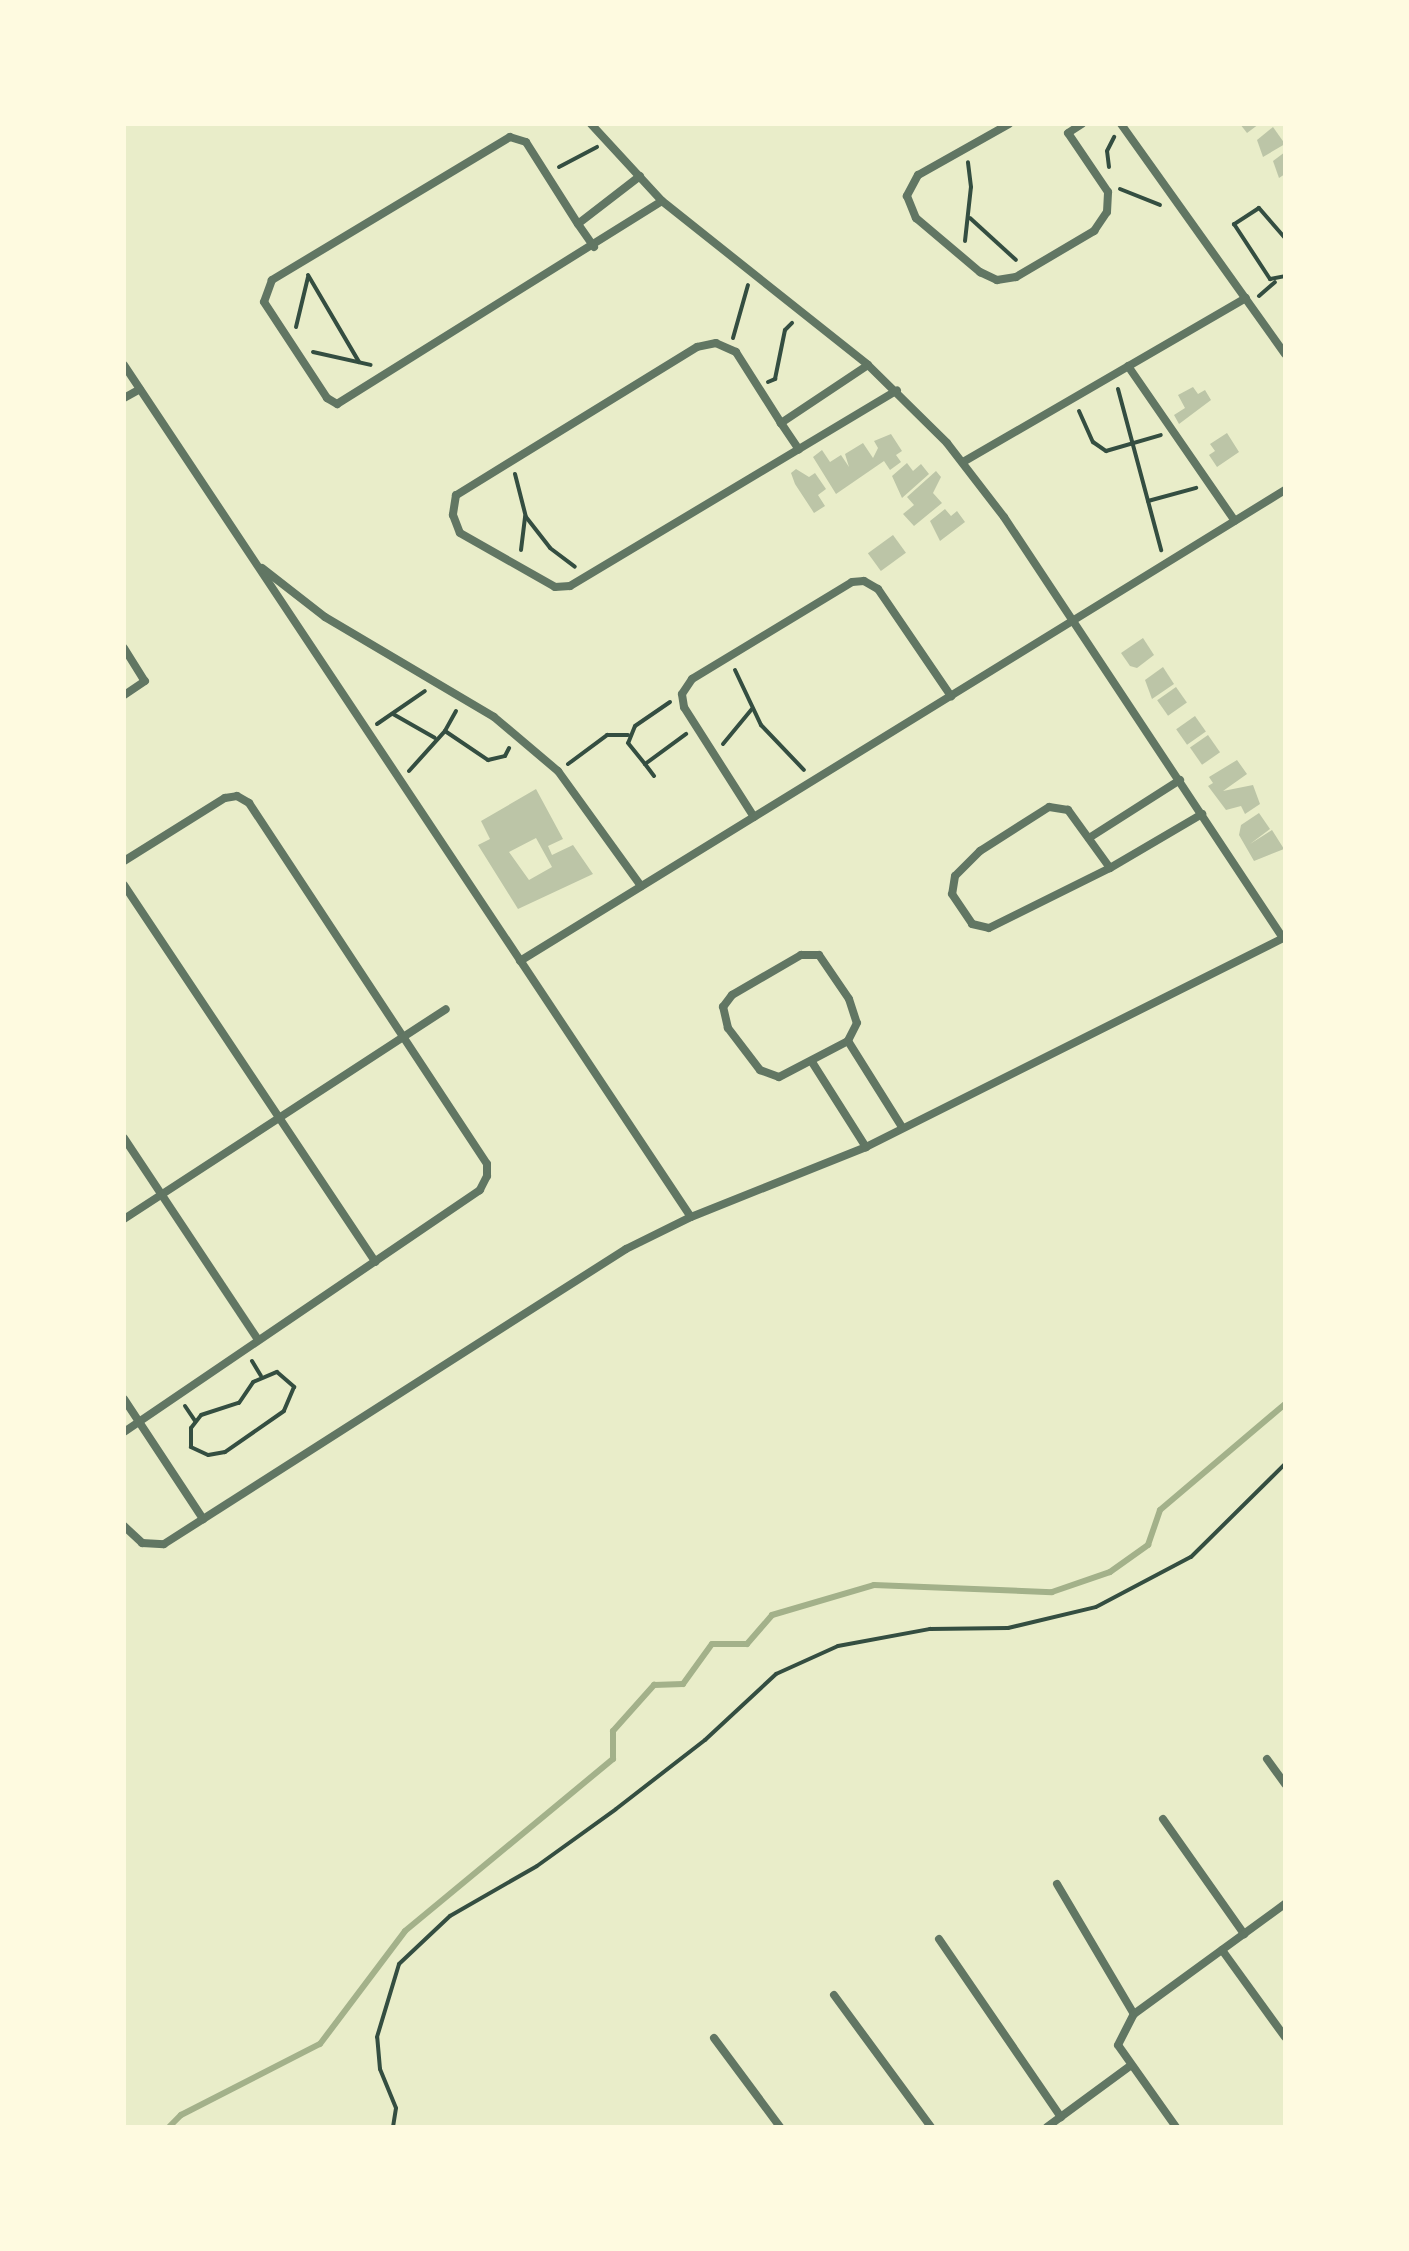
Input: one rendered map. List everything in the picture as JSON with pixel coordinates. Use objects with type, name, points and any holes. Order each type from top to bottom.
[{"type":"street","points":[[124,1526],[142,1543],[164,1544],[626,1249],[691,1217],[866,1147],[1284,937],[963,462],[897,390],[662,201],[591,124]]},
{"type":"street","points":[[1009,124],[918,175],[907,196],[916,218],[997,280],[1025,271],[1094,231],[1107,212],[1108,192],[1062,124]]},
{"type":"street","points":[[1068,133],[1082,124]]},
{"type":"street","points":[[1120,124],[1285,354]]},
{"type":"street","points":[[594,247],[526,142],[510,137],[272,280],[264,302],[327,398],[337,404],[594,247],[662,201]]},
{"type":"street","points":[[578,224],[640,176]]},
{"type":"street","points":[[963,462],[1247,301]]},
{"type":"street","points":[[799,450],[759,388],[729,349],[716,343],[697,347],[456,495],[453,515],[460,533],[555,587],[590,578],[897,390]]},
{"type":"street","points":[[124,365],[691,1217]]},
{"type":"street","points":[[781,423],[868,365]]},
{"type":"street","points":[[1128,366],[1235,521]]},
{"type":"street","points":[[124,398],[140,389]]},
{"type":"street","points":[[520,961],[1285,490]]},
{"type":"street","points":[[255,562],[325,617],[464,699],[558,771],[641,886]]},
{"type":"street","points":[[754,817],[696,726],[682,694],[692,679],[852,582],[864,581],[878,589],[951,696]]},
{"type":"street","points":[[124,648],[145,681],[124,695]]},
{"type":"street","points":[[1089,838],[1180,780]]},
{"type":"street","points":[[124,861],[225,798],[237,796],[249,803],[487,1164],[487,1176],[480,1190],[124,1432]]},
{"type":"street","points":[[1110,868],[1068,810],[1049,807],[980,851],[955,876],[952,894],[972,924],[989,928],[1110,868],[1202,814]]},
{"type":"street","points":[[124,885],[375,1262]]},
{"type":"street","points":[[801,955],[819,955],[849,999],[857,1023],[848,1041],[779,1077],[760,1070],[728,1028],[723,1007],[732,995],[801,955]]},
{"type":"street","points":[[124,1219],[446,1009]]},
{"type":"street","points":[[848,1041],[902,1127]]},
{"type":"street","points":[[812,1062],[866,1147]]},
{"type":"street","points":[[124,1138],[258,1340]]},
{"type":"street","points":[[124,1399],[203,1519]]},
{"type":"street","points":[[1267,1759],[1285,1784]]},
{"type":"street","points":[[1163,1819],[1244,1934]]},
{"type":"street","points":[[1057,1884],[1134,2014]]},
{"type":"street","points":[[1176,2127],[1118,2045],[1134,2014],[1285,1904]]},
{"type":"street","points":[[939,1939],[1061,2117]]},
{"type":"street","points":[[1222,1950],[1285,2037]]},
{"type":"street","points":[[834,1995],[931,2127]]},
{"type":"street","points":[[714,2038],[780,2127]]},
{"type":"street","points":[[1047,2127],[1130,2066]]},
{"type":"path","points":[[1120,124],[1107,151],[1121,190],[1186,215]]},
{"type":"path","points":[[545,172],[582,159],[605,141]]},
{"type":"path","points":[[962,256],[969,217],[966,148]]},
{"type":"path","points":[[1275,282],[1234,224],[1251,211],[1266,210],[1285,238]]},
{"type":"path","points":[[969,217],[993,234],[1025,271]]},
{"type":"path","points":[[313,255],[293,346],[393,370]]},
{"type":"path","points":[[308,275],[359,362]]},
{"type":"path","points":[[729,349],[751,275]]},
{"type":"path","points":[[1247,301],[1285,276]]},
{"type":"path","points":[[759,388],[775,379],[785,330],[803,313]]},
{"type":"path","points":[[1114,375],[1165,564]]},
{"type":"path","points":[[1073,398],[1098,448],[1132,443],[1173,431]]},
{"type":"path","points":[[512,461],[525,514],[550,548],[590,578]]},
{"type":"path","points":[[1148,501],[1210,485]]},
{"type":"path","points":[[525,514],[519,538],[532,574]]},
{"type":"path","points":[[731,656],[752,709],[781,749],[814,780]]},
{"type":"path","points":[[367,731],[437,683]]},
{"type":"path","points":[[558,771],[607,735],[628,735],[682,694]]},
{"type":"path","points":[[401,781],[435,738],[445,731],[464,699]]},
{"type":"path","points":[[713,754],[752,709]]},
{"type":"path","points":[[393,714],[435,738]]},
{"type":"path","points":[[645,764],[696,726]]},
{"type":"path","points":[[445,731],[496,761],[505,756],[516,736]]},
{"type":"path","points":[[628,735],[654,776]]},
{"type":"path","points":[[277,1372],[294,1387],[284,1411],[236,1446],[208,1455],[191,1447],[195,1421],[233,1403],[239,1403],[253,1382],[265,1374],[277,1372]]},
{"type":"path","points":[[393,2127],[396,2108],[380,2069],[377,2037],[399,1964],[450,1916],[537,1866],[627,1801],[705,1740],[776,1674],[838,1646],[930,1629],[1008,1628],[1096,1607],[1191,1557],[1285,1464]]},
{"type":"building","points":[[1240,124],[1259,124],[1247,133]]},
{"type":"building","points":[[1273,127],[1285,144],[1263,157],[1257,140]]},
{"type":"building","points":[[1285,152],[1285,174],[1279,178],[1273,161]]},
{"type":"building","points":[[1193,387],[1198,394],[1205,390],[1211,400],[1179,424],[1174,415],[1185,408],[1178,395]]},
{"type":"building","points":[[1227,433],[1239,452],[1217,467],[1209,455],[1215,451],[1210,444]]},
{"type":"building","points":[[891,434],[902,451],[896,455],[901,462],[890,470],[884,461],[836,494],[813,457],[822,450],[830,462],[841,455],[849,467],[845,454],[863,443],[873,458],[878,448],[874,441]]},
{"type":"building","points":[[907,463],[913,471],[921,464],[929,474],[902,498],[892,476]]},
{"type":"building","points":[[796,469],[809,477],[815,473],[826,489],[818,495],[825,506],[814,513],[795,484],[791,473]]},
{"type":"building","points":[[936,471],[941,477],[933,493],[942,503],[914,526],[903,514],[914,505],[907,497]]},
{"type":"building","points":[[945,509],[951,516],[957,511],[965,522],[940,541],[930,521]]},
{"type":"building","points":[[893,535],[906,553],[881,571],[868,553]]},
{"type":"building","points":[[1143,638],[1154,655],[1137,668],[1130,666],[1121,653]]},
{"type":"building","points":[[1163,667],[1174,684],[1152,699],[1145,680]]},
{"type":"building","points":[[1176,687],[1187,703],[1168,716],[1157,700]]},
{"type":"building","points":[[1195,716],[1206,732],[1187,745],[1176,729]]},
{"type":"building","points":[[1208,735],[1220,752],[1202,765],[1190,748]]},
{"type":"building","points":[[1237,760],[1247,774],[1223,791],[1253,785],[1260,804],[1245,814],[1241,806],[1226,810],[1208,786],[1213,783],[1209,777]]},
{"type":"building","points":[[536,789],[563,839],[548,846],[552,855],[573,845],[593,874],[518,909],[478,845],[490,839],[481,821]],"holes":[[[536,838],[552,867],[529,880],[509,852]]]},
{"type":"building","points":[[1259,813],[1270,829],[1250,844],[1272,830],[1284,849],[1254,861],[1239,835],[1241,825]]},
{"type":"waterway","points":[[169,2127],[181,2115],[320,2044],[405,1931],[613,1759],[613,1731],[654,1685],[683,1684],[712,1644],[747,1644],[772,1615],[874,1585],[1052,1592],[1110,1572],[1148,1545],[1160,1510],[1285,1404]]}]
